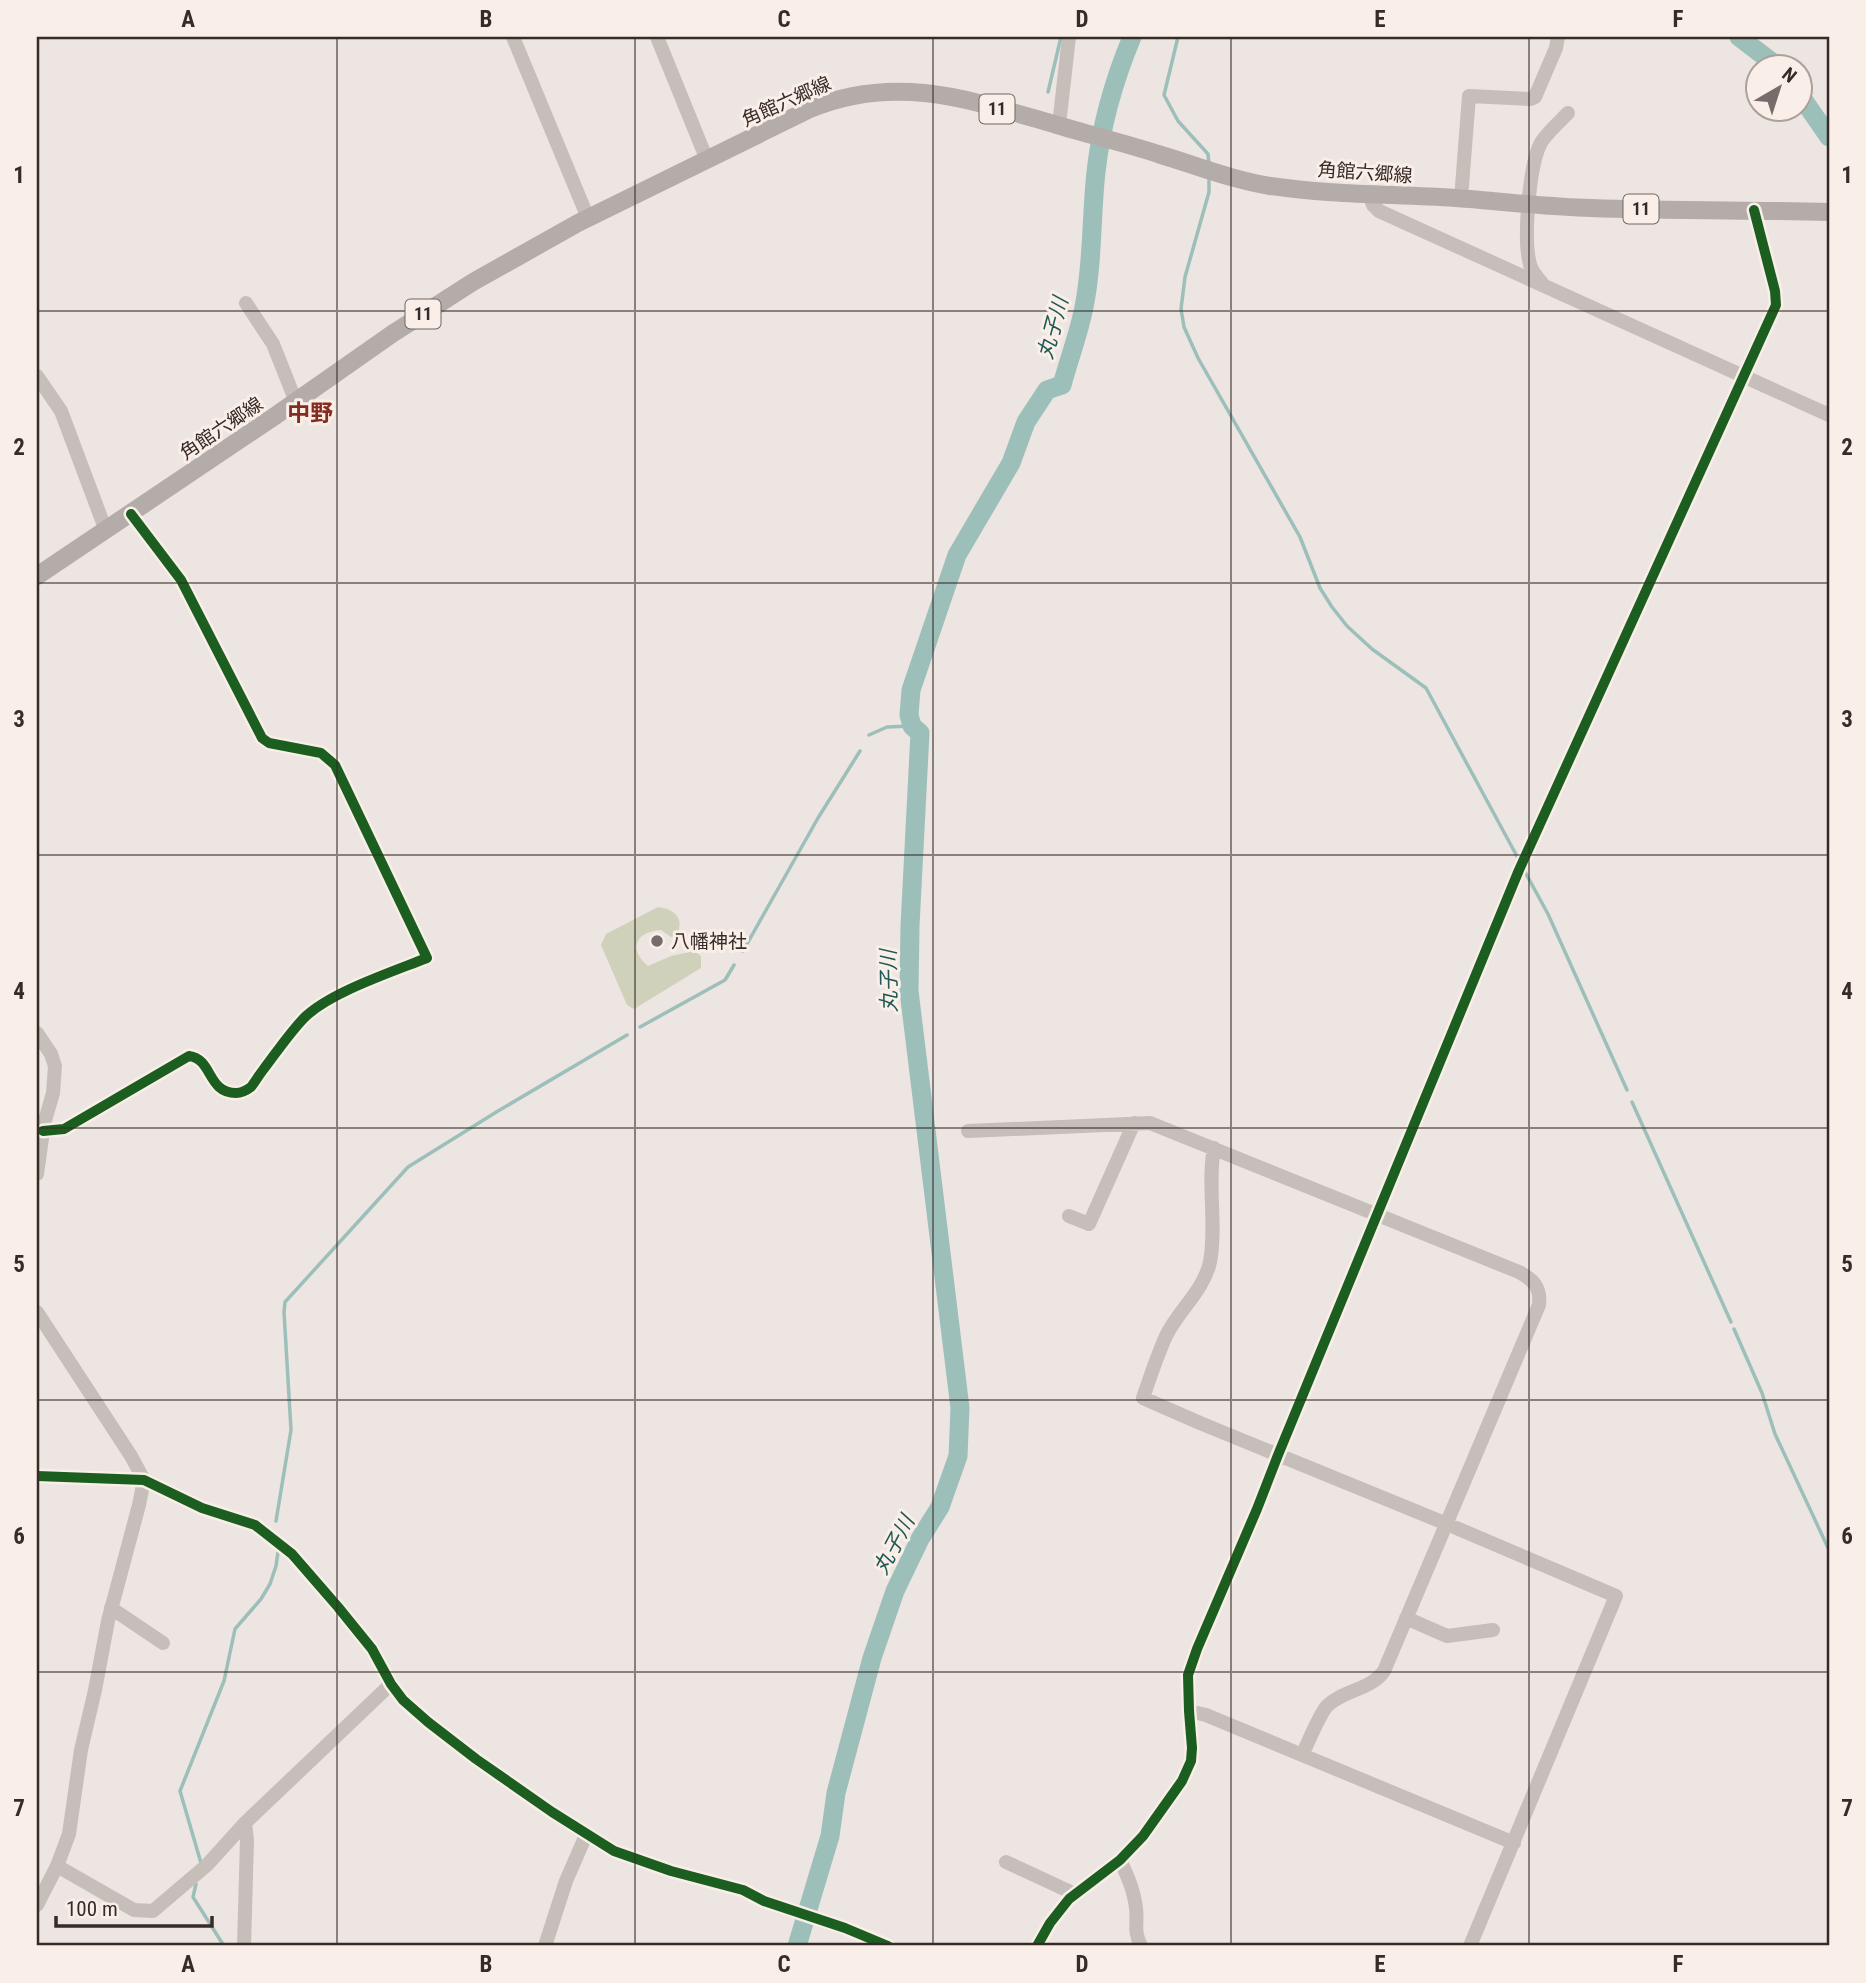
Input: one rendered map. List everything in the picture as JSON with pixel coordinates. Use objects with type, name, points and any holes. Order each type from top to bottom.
[{"type":"main road","name":"角館六郷線","points":[[37,576],[472,282],[588,218],[820,105],[867,92],[904,91],[934,94],[1059,125],[1270,186],[1593,208],[1829,212]]},
{"type":"street","points":[[513,37],[588,218]]},
{"type":"street","points":[[657,37],[707,160]]},
{"type":"street","points":[[1059,125],[1069,37]]},
{"type":"street","points":[[1461,199],[1469,96],[1535,97],[1558,37]]},
{"type":"street","points":[[1543,284],[1529,263],[1527,246],[1529,205],[1536,157],[1541,143],[1568,113]]},
{"type":"street","points":[[1369,194],[1373,205],[1379,211],[1829,415]]},
{"type":"street","points":[[1037,1946],[1050,1923],[1075,1894],[1120,1860],[1143,1836],[1182,1780],[1191,1761],[1188,1675],[1197,1649],[1258,1509],[1519,870],[1776,306],[1775,291],[1754,210]]},
{"type":"street","points":[[246,303],[273,344],[296,402]]},
{"type":"street","points":[[37,376],[61,411],[106,531]]},
{"type":"street","points":[[43,1130],[64,1129],[190,1056],[201,1061],[217,1087],[223,1091],[240,1093],[250,1088],[289,1036],[317,1006],[426,958],[335,765],[321,753],[269,743],[262,738],[181,580],[131,514]]},
{"type":"street","points":[[37,1032],[55,1066],[53,1093],[43,1130],[37,1174]]},
{"type":"street","points":[[1069,1216],[1089,1224],[1134,1123]]},
{"type":"street","points":[[968,1131],[1150,1123],[1519,1272],[1534,1282],[1540,1296],[1539,1305],[1384,1671],[1378,1679],[1326,1707],[1302,1755]]},
{"type":"street","points":[[1214,1148],[1210,1167],[1212,1235],[1208,1269],[1166,1336],[1143,1398],[1616,1596],[1470,1946]]},
{"type":"street","points":[[37,1312],[144,1480],[111,1608],[81,1750],[69,1834],[57,1866],[37,1905]]},
{"type":"street","points":[[37,1476],[144,1480],[202,1508],[255,1525],[292,1554],[372,1649],[403,1700],[476,1759],[586,1835],[614,1851],[641,1861],[743,1890],[764,1901],[845,1928],[888,1946]]},
{"type":"street","points":[[111,1608],[163,1643]]},
{"type":"street","points":[[1406,1618],[1447,1636],[1493,1630]]},
{"type":"street","points":[[57,1866],[134,1910],[153,1911],[207,1865],[245,1823],[391,1684]]},
{"type":"street","points":[[1189,1711],[1206,1715],[1514,1843]]},
{"type":"street","points":[[244,1946],[247,1840],[245,1823]]},
{"type":"street","points":[[545,1946],[566,1881],[586,1835]]},
{"type":"street","points":[[1120,1860],[1133,1894],[1137,1911],[1135,1935],[1141,1946]]},
{"type":"street","points":[[1006,1861],[1075,1894]]},
{"type":"green space","points":[[658,907],[676,915],[679,929],[677,935],[671,937],[661,930],[652,931],[640,938],[636,948],[642,960],[648,966],[671,956],[694,951],[701,956],[701,968],[634,1009],[627,1005],[601,945],[606,934]]},
{"type":"waterway","points":[[1048,92],[1061,37]]},
{"type":"waterway","name":"丸子川","points":[[797,1946],[830,1836],[836,1793],[872,1658],[895,1591],[920,1539],[940,1507],[958,1456],[960,1408],[909,991],[920,733],[912,726],[909,715],[911,690],[957,555],[1011,463],[1026,422],[1047,390],[1062,385],[1087,290],[1101,138],[1114,86],[1132,37]]},
{"type":"waterway","points":[[1178,37],[1164,95],[1178,121],[1208,154],[1209,164]]},
{"type":"waterway","points":[[1739,37],[1759,52]]},
{"type":"waterway","points":[[1814,115],[1829,137]]},
{"type":"waterway","points":[[1209,175],[1209,192],[1185,277],[1181,309],[1184,327],[1198,358],[1300,537],[1320,588],[1332,607],[1347,626],[1372,649],[1426,688],[1519,860]]},
{"type":"waterway","points":[[869,735],[887,727],[912,726]]},
{"type":"waterway","points":[[743,951],[818,818],[860,751]]},
{"type":"waterway","points":[[1524,870],[1548,914],[1627,1090]]},
{"type":"waterway","points":[[640,1027],[725,980],[734,965]]},
{"type":"waterway","points":[[276,1521],[291,1430],[285,1302],[408,1167],[627,1035]]},
{"type":"waterway","points":[[1632,1102],[1731,1322]]},
{"type":"waterway","points":[[1734,1329],[1762,1393],[1775,1434],[1829,1550]]},
{"type":"waterway","points":[[201,1863],[180,1791],[224,1681],[235,1629],[261,1599],[270,1584],[278,1552]]},
{"type":"waterway","points":[[196,1884],[193,1897],[224,1946]]},
{"type":"cycle path","points":[[1037,1946],[1050,1923],[1069,1899],[1120,1860],[1143,1836],[1182,1781],[1191,1761],[1188,1675],[1197,1649],[1519,870],[1776,305],[1775,291],[1754,210]]},
{"type":"cycle path","points":[[43,1131],[64,1129],[189,1056],[202,1063],[220,1088],[227,1092],[244,1091],[251,1087],[292,1031],[314,1009],[361,984],[427,958],[335,765],[321,753],[269,743],[262,738],[181,580],[131,514]]},
{"type":"cycle path","points":[[37,1476],[144,1480],[202,1508],[255,1525],[292,1554],[338,1607],[372,1649],[403,1700],[476,1759],[552,1812],[614,1851],[671,1871],[743,1890],[764,1901],[845,1928],[888,1946]]},
{"type":"place","name":"八幡神社","points":[[657,941]]},
{"type":"district","name":"中野","points":[[310,413]]}]
